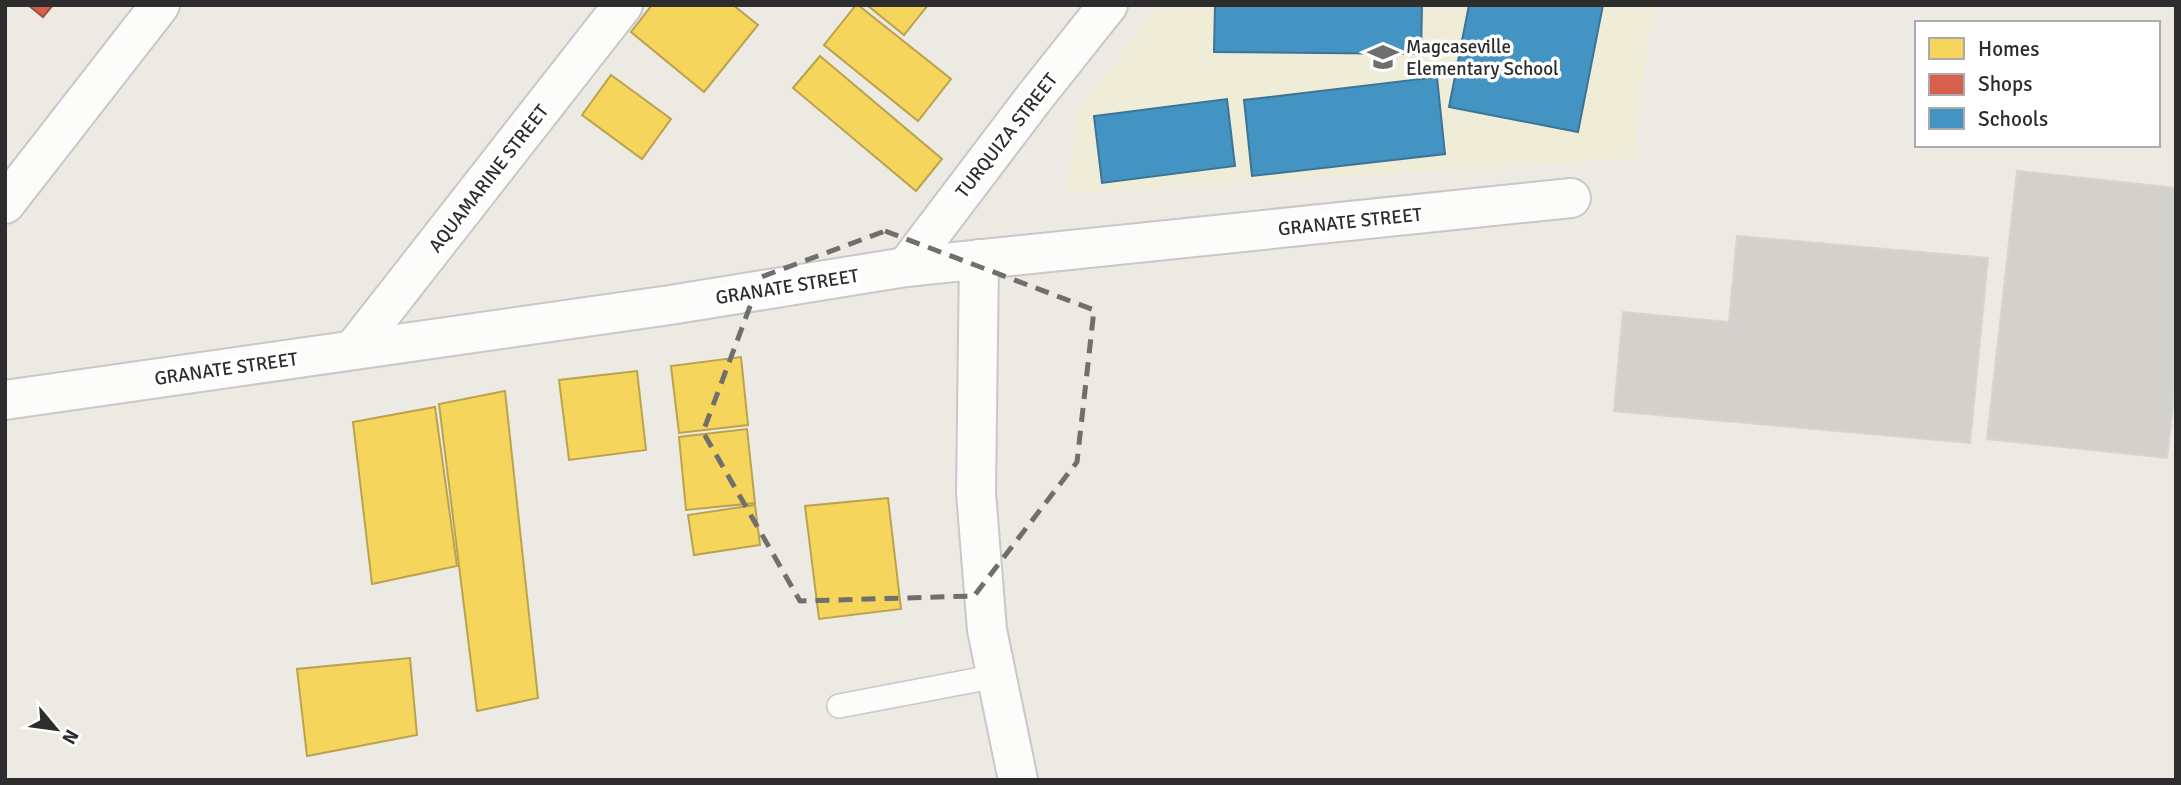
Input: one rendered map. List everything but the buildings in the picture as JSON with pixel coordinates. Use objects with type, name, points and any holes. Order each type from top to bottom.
[{"type":"street","points":[[5,204],[160,5]]},
{"type":"street","name":"AQUAMARINE STREET","points":[[353,350],[623,5]]},
{"type":"street","name":"TURQUIZA STREET","points":[[906,267],[1034,97],[1108,5]]},
{"type":"street","name":"GRANATE STREET","points":[[5,400],[670,305],[906,267],[1571,198]]},
{"type":"street","points":[[979,259],[976,493],[987,630],[1018,780]]},
{"type":"lane","points":[[839,706],[997,676]]},
{"type":"highlighted area","points":[[885,231],[1094,310],[1077,462],[974,596],[800,601],[703,432],[761,277]]},
{"type":"shaded area","name":"Magcaseville Elementary School","points":[[1160,5],[1653,5],[1634,159],[1067,193],[1078,108]]},
{"type":"place","name":"Magcaseville Elementary School","points":[[1383,57]]}]
